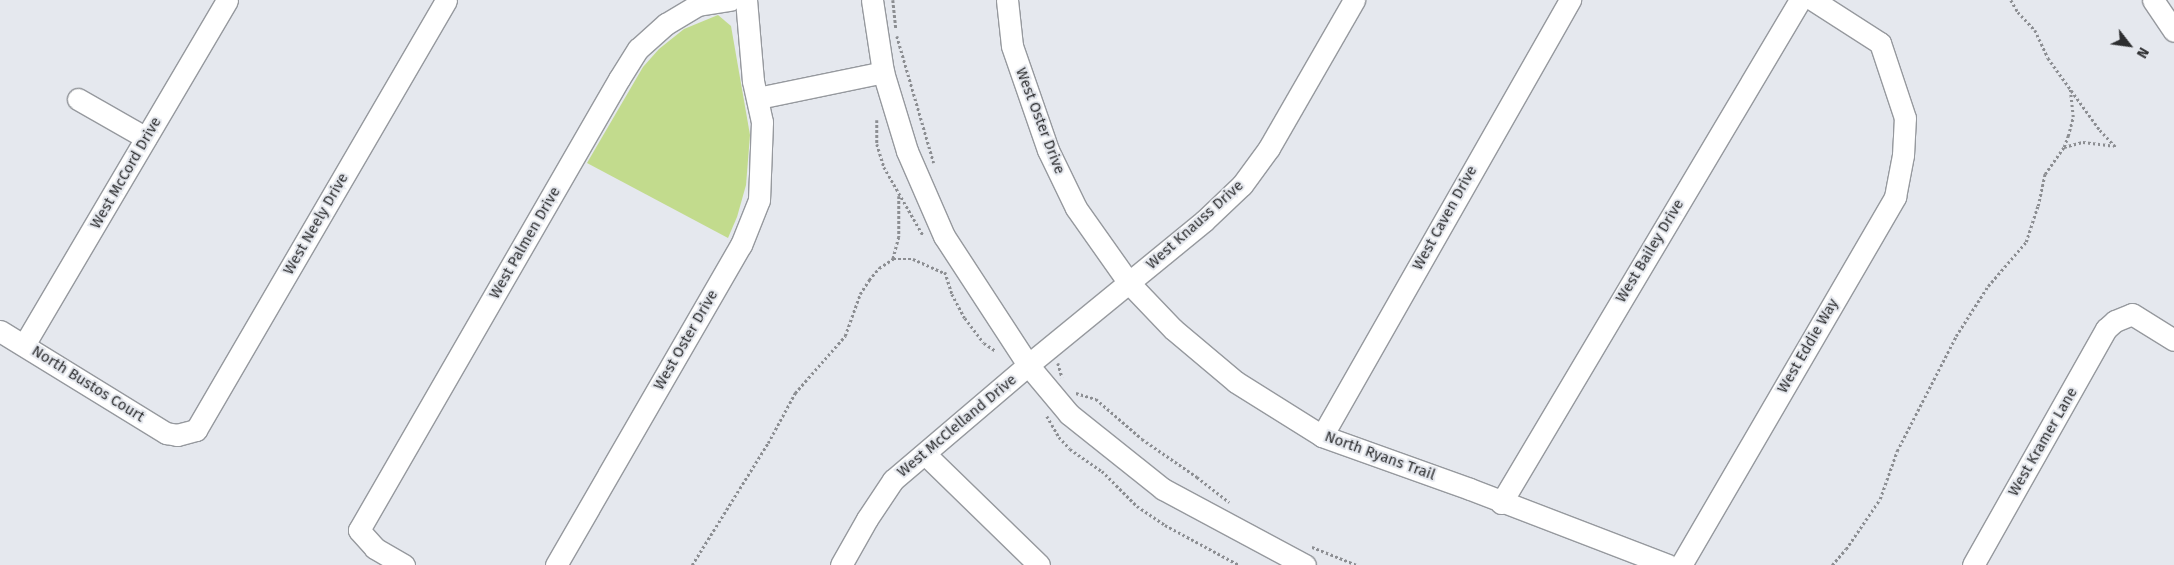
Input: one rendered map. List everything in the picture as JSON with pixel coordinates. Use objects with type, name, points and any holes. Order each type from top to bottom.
[{"type":"street","name":"West McCord Drive","points":[[24,345],[227,0]]},
{"type":"street","name":"West Neely Drive","points":[[177,435],[196,430],[446,0]]},
{"type":"street","name":"West Palmen Drive","points":[[404,565],[375,548],[359,530],[618,79],[638,49],[666,24],[698,5],[730,0]]},
{"type":"street","name":"West Oster Drive","points":[[556,565],[742,245],[759,200],[762,122],[753,81],[746,0]]},
{"type":"street","points":[[872,0],[882,72],[907,151],[944,236],[1028,365],[1069,414],[1163,488],[1308,556]]},
{"type":"street","name":"West Oster Drive","points":[[1007,0],[1012,46],[1048,150],[1076,208],[1129,283]]},
{"type":"street","name":"West Knauss Drive","points":[[1028,365],[1204,222],[1242,185],[1269,148],[1354,0]]},
{"type":"street","name":"West Caven Drive","points":[[1322,436],[1570,0]]},
{"type":"street","name":"West Bailey Drive","points":[[1501,503],[1800,0]]},
{"type":"street","name":"West Eddie Way","points":[[1681,565],[1895,197],[1903,155],[1905,118],[1880,43],[1813,0]]},
{"type":"street","points":[[2153,0],[2174,31]]},
{"type":"street","points":[[758,98],[882,72]]},
{"type":"street","points":[[78,99],[146,138]]},
{"type":"street","name":"North Ryans Trail","points":[[1129,283],[1173,329],[1236,382],[1322,436],[1470,489],[1501,503],[1668,565]]},
{"type":"street","name":"West Kramer Lane","points":[[1973,565],[2106,329],[2115,321],[2132,314],[2174,340]]},
{"type":"street","name":"North Bustos Court","points":[[0,331],[166,433],[177,435]]},
{"type":"street","name":"West McClelland Drive","points":[[841,565],[867,519],[893,480],[926,454],[1028,365]]},
{"type":"street","points":[[926,454],[1039,565]]},
{"type":"path","points":[[893,0],[897,35],[935,168]]},
{"type":"path","points":[[2010,0],[2018,12],[2035,30],[2048,58],[2070,89],[2100,130],[2116,147],[2083,142],[2064,147]]},
{"type":"path","points":[[1832,565],[1846,549],[1880,499],[1897,451],[1956,336],[1988,286],[2026,242],[2038,206],[2045,174],[2064,147],[2073,117],[2070,89]]},
{"type":"path","points":[[893,259],[899,237],[899,194]]},
{"type":"path","points":[[692,565],[768,443],[795,392],[845,336],[860,294],[879,268],[893,259],[913,259],[945,274]]},
{"type":"path","points":[[1056,343],[1060,370],[1067,383]]},
{"type":"path","points":[[1072,388],[1076,393],[1096,399],[1142,439],[1197,477],[1236,508]]},
{"type":"path","points":[[1045,410],[1049,422],[1070,449],[1102,471],[1137,506],[1165,525],[1240,565]]},
{"type":"path","points":[[1308,556],[1357,565]]},
{"type":"green space","points":[[718,15],[731,26],[750,135],[746,185],[737,217],[728,238],[587,163],[643,67],[659,49],[684,29]]}]
